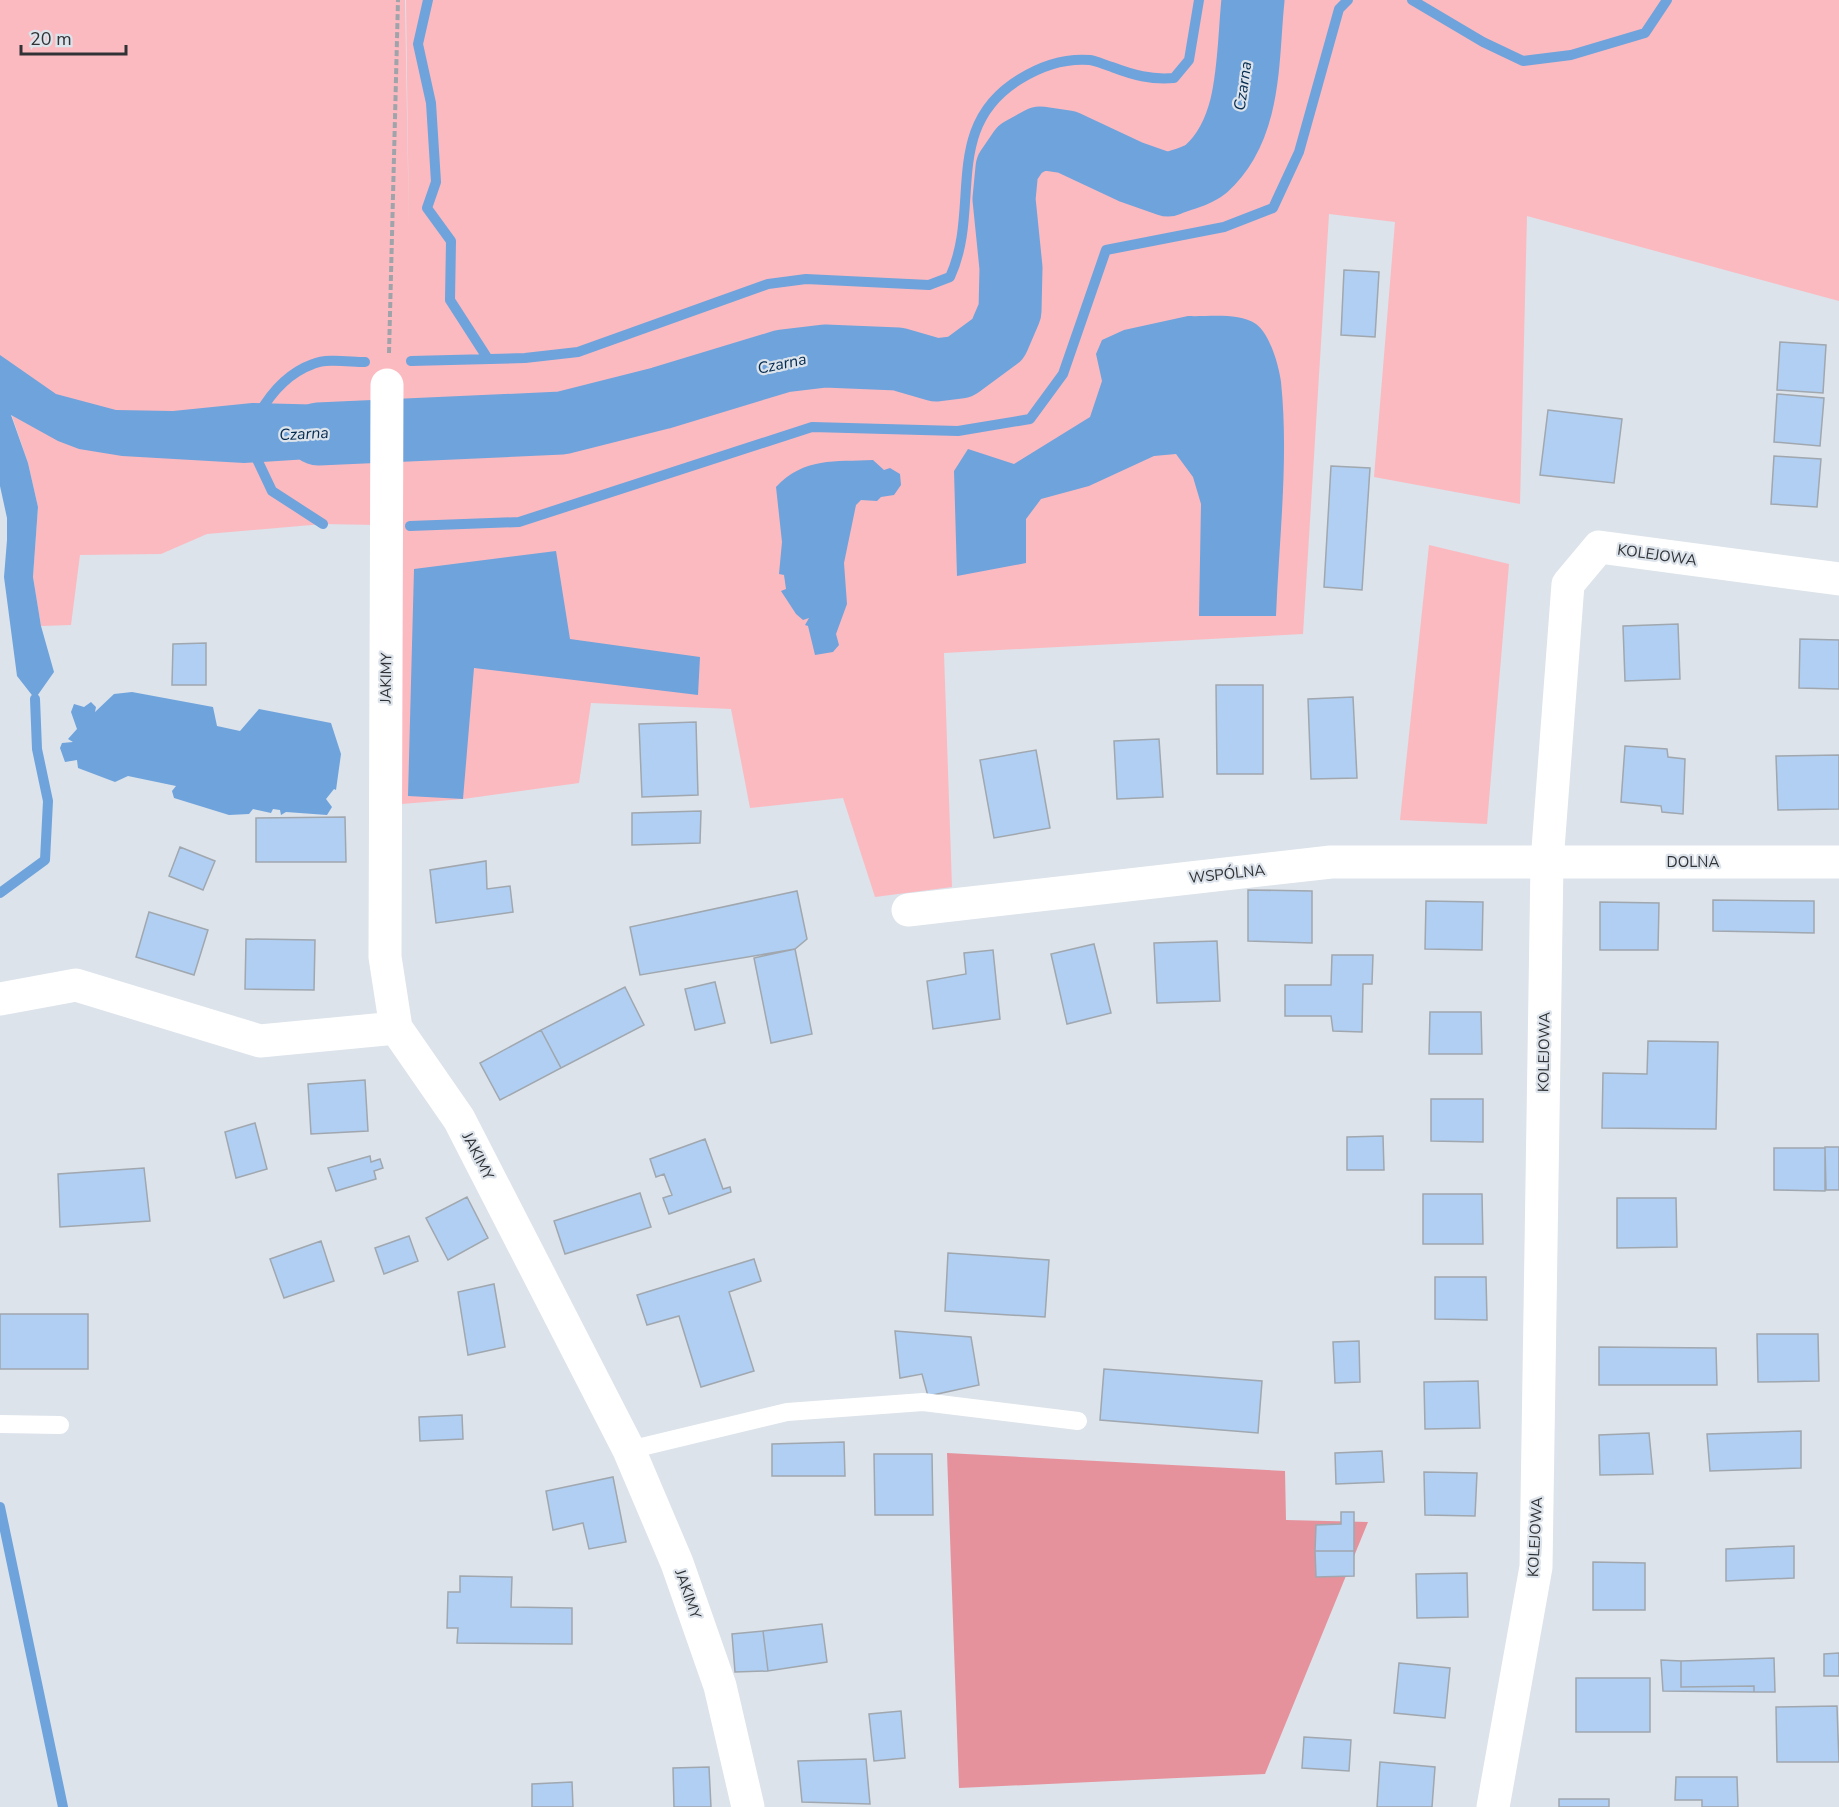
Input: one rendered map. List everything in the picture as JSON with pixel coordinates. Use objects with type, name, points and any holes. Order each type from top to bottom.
[{"type":"street","name":"JAKIMY","points":[[387,385],[385,957],[396,1028],[459,1119],[630,1450],[677,1563],[720,1686],[748,1807]]},
{"type":"street","name":"KOLEJOWA","points":[[1493,1807],[1536,1566],[1547,862],[1568,584],[1599,547],[1839,579]]},
{"type":"street","name":"WSPÓLNA","points":[[908,910],[1331,862],[1547,862]]},
{"type":"street","name":"DOLNA","points":[[1547,862],[1839,862]]},
{"type":"street","points":[[0,999],[76,985],[260,1041],[396,1028]]},
{"type":"lane","points":[[630,1450],[787,1412],[923,1402],[1078,1421]]},
{"type":"lane","points":[[0,1424],[60,1425]]},
{"type":"path","points":[[387,385],[398,0]]},
{"type":"shaded area","points":[[0,0],[405,0],[409,231],[406,0],[1839,0],[1839,301],[1527,216],[1520,504],[1374,477],[1395,222],[1329,214],[1303,634],[944,653],[952,887],[875,897],[843,798],[750,808],[731,709],[591,703],[579,783],[463,799],[377,806],[377,525],[323,524],[207,534],[161,554],[80,555],[71,625],[41,626],[33,577],[38,507],[28,463],[0,381]]},
{"type":"shaded area","points":[[1429,545],[1509,564],[1487,824],[1400,820]]},
{"type":"shaded area","points":[[947,1453],[1285,1471],[1286,1520],[1368,1522],[1265,1774],[959,1788]]},
{"type":"water","points":[[1188,316],[1232,316],[1249,320],[1266,335],[1276,359],[1281,382],[1284,440],[1276,616],[1199,616],[1201,504],[1193,477],[1176,454],[1154,456],[1089,486],[1041,499],[1026,519],[1026,563],[957,576],[954,471],[968,449],[1014,464],[1090,417],[1102,381],[1096,354],[1102,340],[1124,330]]},
{"type":"water","points":[[0,355],[56,394],[116,410],[173,411],[252,403],[371,406],[372,455],[244,463],[122,456],[79,449],[58,441],[11,415],[28,463],[38,507],[33,577],[41,626],[54,672],[35,699],[17,676],[4,577],[7,518],[0,486]]},
{"type":"water","points":[[873,460],[884,470],[890,468],[900,474],[901,485],[894,495],[881,497],[877,501],[861,500],[856,505],[844,563],[847,604],[836,634],[839,645],[833,652],[815,655],[808,626],[805,625],[809,618],[803,620],[796,614],[781,591],[786,589],[784,575],[779,574],[782,542],[776,487],[798,470],[809,466],[821,463]]},
{"type":"water","points":[[556,551],[570,639],[700,657],[698,695],[474,668],[463,799],[408,796],[414,569]]},
{"type":"water","points":[[132,692],[213,707],[217,726],[240,731],[259,709],[331,723],[341,754],[336,790],[334,789],[326,799],[332,807],[327,815],[286,812],[281,815],[280,810],[273,809],[271,813],[253,809],[249,814],[229,815],[174,798],[172,791],[176,786],[128,776],[115,782],[78,768],[77,760],[65,762],[60,748],[62,743],[73,742],[68,739],[77,729],[71,712],[74,704],[84,707],[91,702],[96,707],[95,712],[114,694]]},
{"type":"building","points":[[1344,270],[1379,272],[1375,337],[1341,335]]},
{"type":"building","points":[[1780,342],[1826,345],[1823,393],[1777,390]]},
{"type":"building","points":[[1777,394],[1824,398],[1820,446],[1774,442]]},
{"type":"building","points":[[1548,410],[1622,419],[1614,483],[1540,475]]},
{"type":"building","points":[[1774,456],[1821,459],[1817,507],[1771,504]]},
{"type":"building","points":[[1331,466],[1370,468],[1362,590],[1324,587]]},
{"type":"building","points":[[1678,624],[1680,679],[1625,681],[1623,626]]},
{"type":"building","points":[[1800,639],[1839,640],[1839,689],[1799,688]]},
{"type":"building","points":[[206,643],[206,685],[172,685],[173,644]]},
{"type":"building","points":[[1216,685],[1263,685],[1263,774],[1217,774]]},
{"type":"building","points":[[1353,697],[1357,778],[1311,779],[1308,699]]},
{"type":"building","points":[[696,722],[698,795],[642,797],[639,724]]},
{"type":"building","points":[[1159,739],[1163,797],[1117,799],[1114,741]]},
{"type":"building","points":[[1625,746],[1667,749],[1668,757],[1685,759],[1683,814],[1662,812],[1661,806],[1621,802]]},
{"type":"building","points":[[1036,750],[1050,828],[994,838],[980,760]]},
{"type":"building","points":[[1839,755],[1839,809],[1778,810],[1776,756]]},
{"type":"building","points":[[701,811],[700,843],[632,845],[632,813]]},
{"type":"building","points":[[345,817],[346,862],[256,862],[256,818]]},
{"type":"building","points":[[180,847],[215,861],[203,890],[169,876]]},
{"type":"building","points":[[486,861],[487,889],[510,886],[513,912],[436,923],[430,870]]},
{"type":"building","points":[[1248,890],[1312,891],[1312,943],[1248,941]]},
{"type":"building","points":[[797,891],[807,939],[795,949],[640,975],[630,927]]},
{"type":"building","points":[[1713,900],[1814,901],[1814,933],[1713,931]]},
{"type":"building","points":[[1426,901],[1483,902],[1482,950],[1425,949]]},
{"type":"building","points":[[1600,902],[1659,903],[1658,950],[1600,950]]},
{"type":"building","points":[[149,912],[208,930],[194,975],[136,957]]},
{"type":"building","points":[[246,939],[315,940],[314,990],[245,989]]},
{"type":"building","points":[[1217,941],[1220,1001],[1157,1003],[1154,943]]},
{"type":"building","points":[[1094,944],[1111,1013],[1067,1024],[1051,954]]},
{"type":"building","points":[[795,949],[812,1034],[771,1043],[754,958]]},
{"type":"building","points":[[993,950],[1000,1019],[933,1029],[927,981],[966,974],[964,953]]},
{"type":"building","points":[[1332,955],[1373,955],[1372,984],[1363,984],[1362,1032],[1333,1031],[1331,1016],[1285,1016],[1285,985],[1331,985]]},
{"type":"building","points":[[715,982],[725,1023],[695,1030],[685,989]]},
{"type":"building","points":[[625,987],[644,1025],[561,1068],[541,1030]]},
{"type":"building","points":[[1430,1012],[1481,1012],[1482,1054],[1429,1054]]},
{"type":"building","points":[[541,1030],[561,1068],[500,1100],[480,1063]]},
{"type":"building","points":[[1648,1041],[1718,1042],[1716,1129],[1602,1128],[1603,1073],[1647,1074]]},
{"type":"building","points":[[365,1080],[368,1131],[311,1134],[308,1084]]},
{"type":"building","points":[[1431,1099],[1483,1099],[1483,1142],[1431,1141]]},
{"type":"building","points":[[255,1123],[267,1169],[236,1178],[225,1132]]},
{"type":"building","points":[[1383,1136],[1384,1170],[1347,1170],[1347,1137]]},
{"type":"building","points":[[705,1139],[723,1189],[730,1187],[731,1192],[669,1214],[663,1198],[672,1195],[664,1174],[656,1177],[650,1159]]},
{"type":"building","points":[[1825,1147],[1839,1147],[1839,1190],[1826,1190]]},
{"type":"building","points":[[1774,1148],[1825,1148],[1825,1191],[1774,1190]]},
{"type":"building","points":[[370,1156],[371,1162],[380,1159],[383,1168],[374,1171],[376,1179],[336,1191],[328,1168]]},
{"type":"building","points":[[144,1168],[150,1221],[60,1227],[58,1174]]},
{"type":"building","points":[[640,1193],[651,1227],[565,1254],[554,1221]]},
{"type":"building","points":[[1423,1194],[1482,1194],[1483,1244],[1423,1244]]},
{"type":"building","points":[[467,1197],[488,1238],[448,1260],[426,1218]]},
{"type":"building","points":[[1617,1198],[1676,1198],[1677,1247],[1617,1248]]},
{"type":"building","points":[[409,1236],[418,1261],[384,1274],[375,1248]]},
{"type":"building","points":[[321,1241],[334,1281],[284,1298],[270,1259]]},
{"type":"building","points":[[948,1253],[1049,1260],[1045,1317],[945,1311]]},
{"type":"building","points":[[754,1259],[761,1281],[729,1292],[754,1371],[701,1387],[679,1316],[647,1325],[637,1295]]},
{"type":"building","points":[[1435,1277],[1486,1277],[1487,1320],[1435,1319]]},
{"type":"building","points":[[494,1284],[505,1347],[468,1355],[458,1292]]},
{"type":"building","points":[[0,1314],[88,1314],[88,1369],[0,1369]]},
{"type":"building","points":[[895,1331],[971,1337],[979,1385],[928,1396],[922,1374],[900,1378]]},
{"type":"building","points":[[1757,1334],[1818,1334],[1819,1381],[1758,1382]]},
{"type":"building","points":[[1359,1341],[1360,1382],[1335,1383],[1333,1342]]},
{"type":"building","points":[[1599,1347],[1716,1348],[1717,1385],[1599,1385]]},
{"type":"building","points":[[1104,1369],[1262,1381],[1258,1433],[1100,1420]]},
{"type":"building","points":[[1478,1381],[1480,1428],[1425,1429],[1424,1382]]},
{"type":"building","points":[[462,1415],[463,1439],[420,1441],[419,1417]]},
{"type":"building","points":[[1801,1431],[1801,1468],[1710,1471],[1707,1434]]},
{"type":"building","points":[[1649,1433],[1653,1474],[1600,1475],[1599,1435]]},
{"type":"building","points":[[844,1442],[845,1476],[772,1476],[772,1444]]},
{"type":"building","points":[[1382,1451],[1384,1482],[1336,1484],[1335,1453]]},
{"type":"building","points":[[874,1454],[932,1454],[933,1515],[875,1515]]},
{"type":"building","points":[[1424,1472],[1477,1473],[1475,1516],[1425,1515]]},
{"type":"building","points":[[613,1477],[626,1542],[589,1549],[583,1523],[553,1530],[546,1491]]},
{"type":"building","points":[[1341,1512],[1354,1512],[1354,1551],[1315,1551],[1316,1525],[1341,1524]]},
{"type":"building","points":[[1794,1546],[1794,1578],[1726,1581],[1726,1549]]},
{"type":"building","points":[[1315,1551],[1354,1551],[1354,1576],[1316,1577]]},
{"type":"building","points":[[1593,1562],[1645,1563],[1645,1610],[1593,1610]]},
{"type":"building","points":[[1467,1573],[1468,1617],[1417,1618],[1416,1574]]},
{"type":"building","points":[[460,1576],[512,1577],[511,1607],[572,1608],[572,1644],[457,1643],[458,1628],[447,1628],[448,1592],[460,1592]]},
{"type":"building","points":[[822,1624],[827,1662],[768,1671],[763,1631]]},
{"type":"building","points":[[763,1631],[768,1671],[735,1672],[732,1634]]},
{"type":"building","points":[[1839,1653],[1839,1676],[1824,1676],[1824,1654]]},
{"type":"building","points":[[1774,1658],[1775,1692],[1754,1692],[1754,1686],[1681,1687],[1681,1661]]},
{"type":"building","points":[[1661,1660],[1681,1661],[1681,1687],[1754,1686],[1754,1692],[1663,1691]]},
{"type":"building","points":[[1399,1663],[1450,1668],[1445,1718],[1394,1713]]},
{"type":"building","points":[[1576,1678],[1650,1678],[1650,1732],[1576,1732]]},
{"type":"building","points":[[1837,1706],[1839,1762],[1777,1762],[1776,1707]]},
{"type":"building","points":[[901,1711],[905,1758],[874,1761],[869,1714]]},
{"type":"building","points":[[1304,1737],[1351,1740],[1349,1771],[1302,1768]]},
{"type":"building","points":[[866,1759],[870,1804],[802,1802],[798,1761]]},
{"type":"building","points":[[1380,1762],[1435,1767],[1432,1807],[1377,1807]]},
{"type":"building","points":[[709,1767],[711,1807],[674,1807],[673,1768]]},
{"type":"building","points":[[1676,1777],[1737,1777],[1738,1807],[1702,1807],[1702,1800],[1675,1800]]},
{"type":"building","points":[[572,1782],[573,1807],[532,1807],[532,1784]]},
{"type":"building","points":[[1559,1799],[1609,1799],[1609,1807],[1559,1807]]},
{"type":"waterway","points":[[428,0],[418,44],[431,103],[436,182],[427,208],[451,241],[450,300],[488,359]]},
{"type":"waterway","points":[[411,361],[525,358],[578,352],[768,284],[806,279],[929,285],[950,277],[959,251],[967,170],[972,145],[980,120],[996,98],[1028,74],[1071,60],[1093,61],[1142,76],[1174,78],[1189,60],[1199,0]]},
{"type":"waterway","name":"Czarna","points":[[318,434],[562,423],[661,398],[783,361],[825,356],[898,359],[936,370],[960,367],[998,339],[1010,311],[1011,268],[1004,199],[1007,168],[1020,149],[1040,138],[1067,142],[1131,172],[1168,185],[1202,172],[1221,152],[1240,112],[1248,67],[1253,0]]},
{"type":"waterway","points":[[410,526],[519,522],[812,427],[958,431],[1030,419],[1063,374],[1106,250],[1224,227],[1273,208],[1299,152],[1339,9],[1348,0]]},
{"type":"waterway","points":[[1412,0],[1483,42],[1523,61],[1571,55],[1645,33],[1667,0]]},
{"type":"waterway","points":[[259,414],[282,384],[304,368],[325,361],[365,362]]},
{"type":"waterway","points":[[253,451],[272,491],[323,524]]},
{"type":"waterway","points":[[0,893],[45,860],[48,801],[37,749],[35,699]]},
{"type":"waterway","points":[[0,1507],[63,1807]]}]
